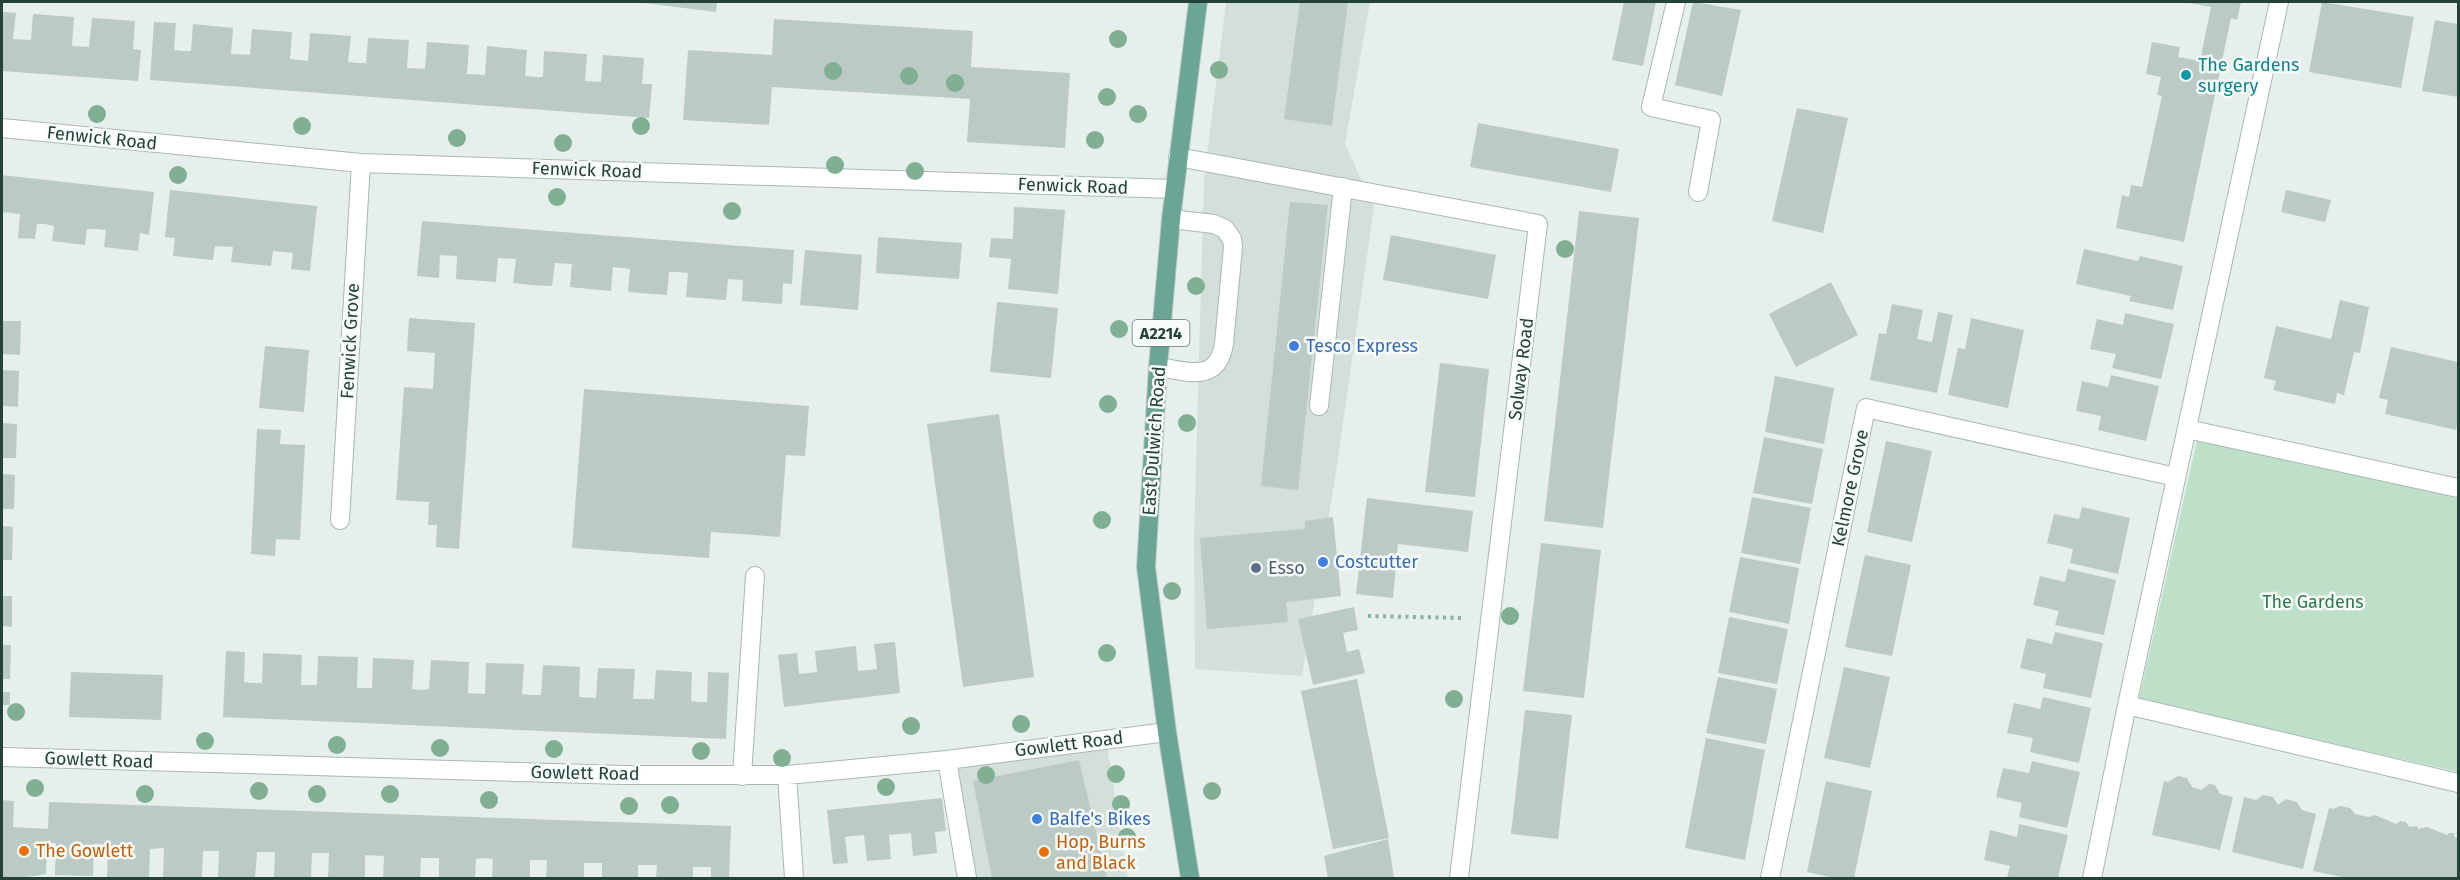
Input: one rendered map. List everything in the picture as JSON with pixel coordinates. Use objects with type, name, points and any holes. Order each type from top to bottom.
[{"type":"main road","name":"East Dulwich Road","points":[[1190,879],[1167,732],[1146,567],[1158,367],[1171,219],[1198,2]]},
{"type":"street","points":[[1676,2],[1651,107],[1711,120],[1698,192]]},
{"type":"street","points":[[2092,879],[2127,705],[2279,2]]},
{"type":"street","name":"Fenwick Road","points":[[2,128],[361,163],[1174,189]]},
{"type":"street","name":"Solway Road","points":[[1178,158],[1538,224],[1459,879]]},
{"type":"street","name":"Fenwick Grove","points":[[340,520],[361,163]]},
{"type":"street","points":[[1319,406],[1343,187]]},
{"type":"street","points":[[1158,367],[1200,372],[1209,371],[1215,367],[1224,344],[1233,247],[1232,238],[1220,226],[1171,219]]},
{"type":"street","name":"Kelmore Grove","points":[[1770,879],[1866,408],[2176,477]]},
{"type":"street","points":[[2187,429],[2458,488]]},
{"type":"street","points":[[742,776],[755,576]]},
{"type":"street","points":[[2127,705],[2458,783]]},
{"type":"street","name":"Gowlett Road","points":[[2,757],[624,775],[742,776],[788,775],[947,760],[1167,732]]},
{"type":"street","points":[[947,760],[967,879]]},
{"type":"street","points":[[788,775],[794,879]]},
{"type":"path","points":[[1368,616],[1491,619]]},
{"type":"shaded area","points":[[1226,2],[1370,2],[1345,144],[1374,207],[1335,479],[1302,676],[1195,669],[1194,537],[1204,180]]},
{"type":"shaded area","points":[[1107,745],[1128,878],[972,878],[955,767]]},
{"type":"green space","name":"The Gardens","points":[[2197,440],[2458,498],[2458,772],[2139,699]]},
{"type":"building","points":[[636,2],[717,2],[716,12]]},
{"type":"building","points":[[1300,2],[1348,2],[1332,126],[1284,119]]},
{"type":"building","points":[[1624,2],[1656,2],[1643,66],[1612,60]]},
{"type":"building","points":[[1693,2],[1741,10],[1722,96],[1675,85]]},
{"type":"building","points":[[2241,2],[2237,20],[2231,18],[2184,242],[2116,228],[2122,195],[2129,197],[2131,185],[2142,187],[2162,96],[2157,95],[2161,77],[2146,74],[2152,42],[2180,47],[2178,57],[2200,61],[2211,7],[2189,3]]},
{"type":"building","points":[[2322,2],[2414,17],[2401,88],[2309,72]]},
{"type":"building","points":[[2,12],[16,13],[13,39],[31,40],[33,14],[74,17],[72,46],[89,47],[92,18],[135,21],[133,49],[141,50],[138,81],[2,71]]},
{"type":"building","points":[[774,19],[973,31],[971,67],[1070,73],[1065,148],[967,142],[970,99],[772,87],[769,125],[683,120],[688,50],[772,55]]},
{"type":"building","points":[[2435,20],[2458,24],[2458,97],[2422,91]]},
{"type":"building","points":[[154,22],[176,23],[174,50],[182,51],[191,51],[193,24],[233,28],[231,54],[250,55],[252,29],[292,32],[290,59],[308,61],[310,33],[351,36],[348,62],[358,63],[366,63],[368,38],[409,40],[407,68],[425,69],[427,42],[469,45],[467,74],[485,75],[487,46],[527,50],[525,76],[534,77],[543,77],[544,51],[587,54],[585,81],[601,82],[603,55],[644,58],[642,84],[652,84],[649,118],[150,80]]},
{"type":"building","points":[[1797,108],[1848,118],[1823,233],[1772,221]]},
{"type":"building","points":[[1478,123],[1619,149],[1611,192],[1470,167]]},
{"type":"building","points":[[2,175],[154,192],[149,235],[140,233],[138,251],[104,247],[106,230],[97,229],[87,229],[85,245],[52,241],[54,226],[45,224],[37,224],[35,239],[18,238],[20,214],[2,212]]},
{"type":"building","points":[[170,190],[317,206],[310,271],[291,269],[293,253],[273,251],[271,266],[231,262],[233,247],[215,246],[213,260],[173,256],[175,238],[165,237]]},
{"type":"building","points":[[2286,190],[2331,200],[2325,222],[2281,212]]},
{"type":"building","name":"Tesco Express","points":[[1290,202],[1328,205],[1298,490],[1261,486]]},
{"type":"building","points":[[1014,207],[1065,210],[1058,294],[1008,289],[1011,259],[989,257],[991,238],[1013,239]]},
{"type":"building","points":[[1579,211],[1639,218],[1603,528],[1544,521]]},
{"type":"building","points":[[422,221],[794,250],[792,284],[783,283],[782,304],[742,301],[743,280],[728,279],[726,300],[686,297],[688,273],[677,272],[669,272],[667,295],[628,292],[630,269],[613,267],[611,291],[570,287],[572,264],[555,263],[552,286],[532,285],[513,283],[516,259],[498,258],[496,282],[456,279],[457,256],[440,255],[439,278],[417,276]]},
{"type":"building","points":[[1391,235],[1496,255],[1488,299],[1383,280]]},
{"type":"building","points":[[878,237],[962,243],[959,279],[876,273]]},
{"type":"building","points":[[2084,249],[2138,261],[2140,256],[2183,266],[2173,310],[2129,301],[2131,296],[2076,284]]},
{"type":"building","points":[[805,250],[862,255],[858,310],[800,305]]},
{"type":"building","points":[[1831,282],[1858,335],[1796,367],[1769,314]]},
{"type":"building","points":[[2340,300],[2369,307],[2360,353],[2354,352],[2344,395],[2337,393],[2335,404],[2273,390],[2276,381],[2264,378],[2276,326],[2331,339]]},
{"type":"building","points":[[997,302],[1058,308],[1051,378],[990,372]]},
{"type":"building","points":[[1892,304],[1923,310],[1917,339],[1932,342],[1938,312],[1953,315],[1937,393],[1870,380],[1879,333],[1886,334]]},
{"type":"building","points":[[2125,313],[2174,324],[2161,379],[2112,368],[2116,354],[2090,349],[2097,319],[2123,325]]},
{"type":"building","points":[[409,318],[475,323],[459,549],[436,547],[437,525],[428,525],[429,502],[396,500],[404,387],[433,389],[435,353],[407,351]]},
{"type":"building","points":[[1971,318],[2024,330],[2008,408],[1948,395],[1958,348],[1965,349]]},
{"type":"building","points":[[2,321],[21,321],[20,355],[2,354]]},
{"type":"building","points":[[265,346],[309,350],[304,412],[259,408]]},
{"type":"building","points":[[2391,347],[2458,362],[2456,430],[2385,414],[2388,400],[2379,398]]},
{"type":"building","points":[[1440,363],[1489,369],[1475,497],[1425,492]]},
{"type":"building","points":[[2,370],[19,371],[18,407],[2,406]]},
{"type":"building","points":[[2111,375],[2159,386],[2146,441],[2098,430],[2101,416],[2076,411],[2082,381],[2108,387]]},
{"type":"building","points":[[1775,376],[1834,388],[1824,444],[1765,432]]},
{"type":"building","points":[[584,389],[809,406],[805,456],[786,455],[780,537],[711,532],[709,558],[572,548]]},
{"type":"building","points":[[999,414],[1034,677],[963,687],[927,424]]},
{"type":"building","points":[[2,423],[17,424],[16,458],[2,458]]},
{"type":"building","points":[[257,429],[281,430],[280,444],[305,445],[300,540],[276,539],[275,556],[251,554]]},
{"type":"building","points":[[1764,437],[1823,449],[1812,504],[1753,493]]},
{"type":"building","points":[[1886,441],[1932,451],[1912,542],[1867,532]]},
{"type":"building","points":[[2,474],[15,475],[14,509],[2,509]]},
{"type":"building","points":[[1752,497],[1811,508],[1800,564],[1741,553]]},
{"type":"building","points":[[1367,498],[1473,511],[1468,552],[1398,544],[1393,598],[1356,594]]},
{"type":"building","points":[[2082,507],[2130,518],[2118,574],[2070,563],[2073,549],[2047,543],[2054,514],[2079,519]]},
{"type":"building","name":"Esso","points":[[1333,517],[1341,596],[1286,602],[1288,622],[1207,629],[1200,538],[1305,529],[1305,521]]},
{"type":"building","points":[[2,526],[13,527],[12,560],[2,560]]},
{"type":"building","points":[[1541,543],[1601,550],[1584,698],[1523,691]]},
{"type":"building","points":[[1865,555],[1911,565],[1892,656],[1845,647]]},
{"type":"building","points":[[1740,557],[1799,568],[1789,624],[1729,612]]},
{"type":"building","points":[[2068,569],[2116,580],[2104,635],[2055,625],[2059,611],[2033,605],[2040,576],[2065,582]]},
{"type":"building","points":[[2,596],[12,596],[12,627],[2,626]]},
{"type":"building","points":[[1354,607],[1358,630],[1343,633],[1347,652],[1359,649],[1365,673],[1313,685],[1298,619]]},
{"type":"building","points":[[1729,617],[1788,629],[1777,684],[1718,673]]},
{"type":"building","points":[[2055,632],[2103,643],[2091,698],[2043,688],[2046,674],[2020,668],[2027,638],[2052,644]]},
{"type":"building","points":[[895,642],[900,693],[784,707],[778,655],[797,653],[799,674],[817,672],[815,651],[856,646],[858,671],[877,669],[874,644]]},
{"type":"building","points":[[2,645],[11,645],[10,679],[2,679]]},
{"type":"building","points":[[226,651],[245,652],[244,682],[252,683],[262,683],[263,653],[302,655],[301,685],[317,685],[318,656],[358,657],[357,688],[372,688],[373,658],[414,660],[412,689],[421,690],[429,689],[431,660],[469,662],[468,693],[485,694],[486,663],[524,664],[522,694],[532,695],[541,695],[543,665],[580,667],[579,697],[596,698],[598,668],[635,669],[633,699],[654,699],[656,670],[692,672],[691,701],[700,702],[707,702],[708,672],[729,673],[726,739],[223,717]]},
{"type":"building","points":[[1844,667],[1890,677],[1870,768],[1824,758]]},
{"type":"building","points":[[71,672],[163,675],[161,720],[69,717]]},
{"type":"building","points":[[1718,677],[1777,689],[1766,744],[1706,733]]},
{"type":"building","points":[[1357,679],[1389,838],[1333,849],[1301,691]]},
{"type":"building","points":[[2,692],[10,692],[10,705],[2,705]]},
{"type":"building","points":[[2043,697],[2091,708],[2079,763],[2030,752],[2033,738],[2007,733],[2014,703],[2040,709]]},
{"type":"building","points":[[1525,710],[1572,715],[1558,839],[1511,834]]},
{"type":"building","points":[[1706,738],[1765,750],[1745,860],[1685,848]]},
{"type":"building","points":[[1079,760],[1107,878],[992,878],[973,781]]},
{"type":"building","points":[[2032,761],[2080,772],[2067,828],[2019,817],[2022,803],[1996,797],[2003,768],[2029,773]]},
{"type":"building","points":[[2178,776],[2187,778],[2192,787],[2201,790],[2209,784],[2215,785],[2220,794],[2233,797],[2220,850],[2152,835],[2164,781],[2168,782]]},
{"type":"building","points":[[1826,781],[1872,791],[1854,878],[1835,878],[1807,872]]},
{"type":"building","points":[[2263,795],[2273,797],[2278,805],[2286,799],[2297,802],[2302,810],[2316,814],[2303,869],[2232,852],[2244,797],[2256,800]]},
{"type":"building","points":[[942,798],[946,831],[935,832],[937,853],[913,856],[911,833],[889,835],[891,859],[867,861],[864,835],[853,836],[845,837],[848,863],[833,864],[827,810]]},
{"type":"building","points":[[2,800],[14,801],[13,827],[48,829],[49,802],[731,826],[729,878],[711,878],[711,867],[693,867],[693,878],[656,878],[657,865],[638,865],[638,878],[602,878],[602,863],[584,863],[584,878],[546,878],[547,860],[530,860],[530,878],[492,878],[493,859],[484,858],[476,859],[475,878],[439,878],[439,858],[421,858],[420,878],[383,878],[384,856],[365,855],[365,878],[328,878],[329,853],[312,853],[311,878],[274,878],[275,852],[257,852],[255,878],[218,878],[219,851],[203,851],[202,878],[163,878],[164,848],[150,849],[149,878],[107,877],[108,845],[94,844],[93,876],[55,875],[56,843],[47,843],[46,874],[2,878]]},
{"type":"building","points":[[2340,806],[2350,808],[2355,814],[2369,817],[2375,815],[2396,824],[2400,821],[2406,822],[2409,827],[2417,826],[2418,829],[2427,827],[2447,835],[2454,833],[2454,837],[2458,838],[2458,878],[2347,878],[2313,871],[2329,808]]},
{"type":"building","points":[[2019,824],[2068,835],[2058,878],[2007,878],[2010,866],[1984,860],[1990,830],[2017,837]]},
{"type":"building","points":[[1388,839],[1394,878],[1328,878],[1324,856]]},
{"type":"place","name":"The Gardens surgery","points":[[2186,75]]},
{"type":"place","name":"Tesco Express","points":[[1294,346]]},
{"type":"place","name":"Costcutter","points":[[1323,562]]},
{"type":"place","name":"Esso","points":[[1256,568]]},
{"type":"place","name":"Balfe's Bikes","points":[[1037,819]]},
{"type":"place","name":"The Gowlett","points":[[24,851]]},
{"type":"place","name":"Hop, Burns and Black","points":[[1044,852]]}]
